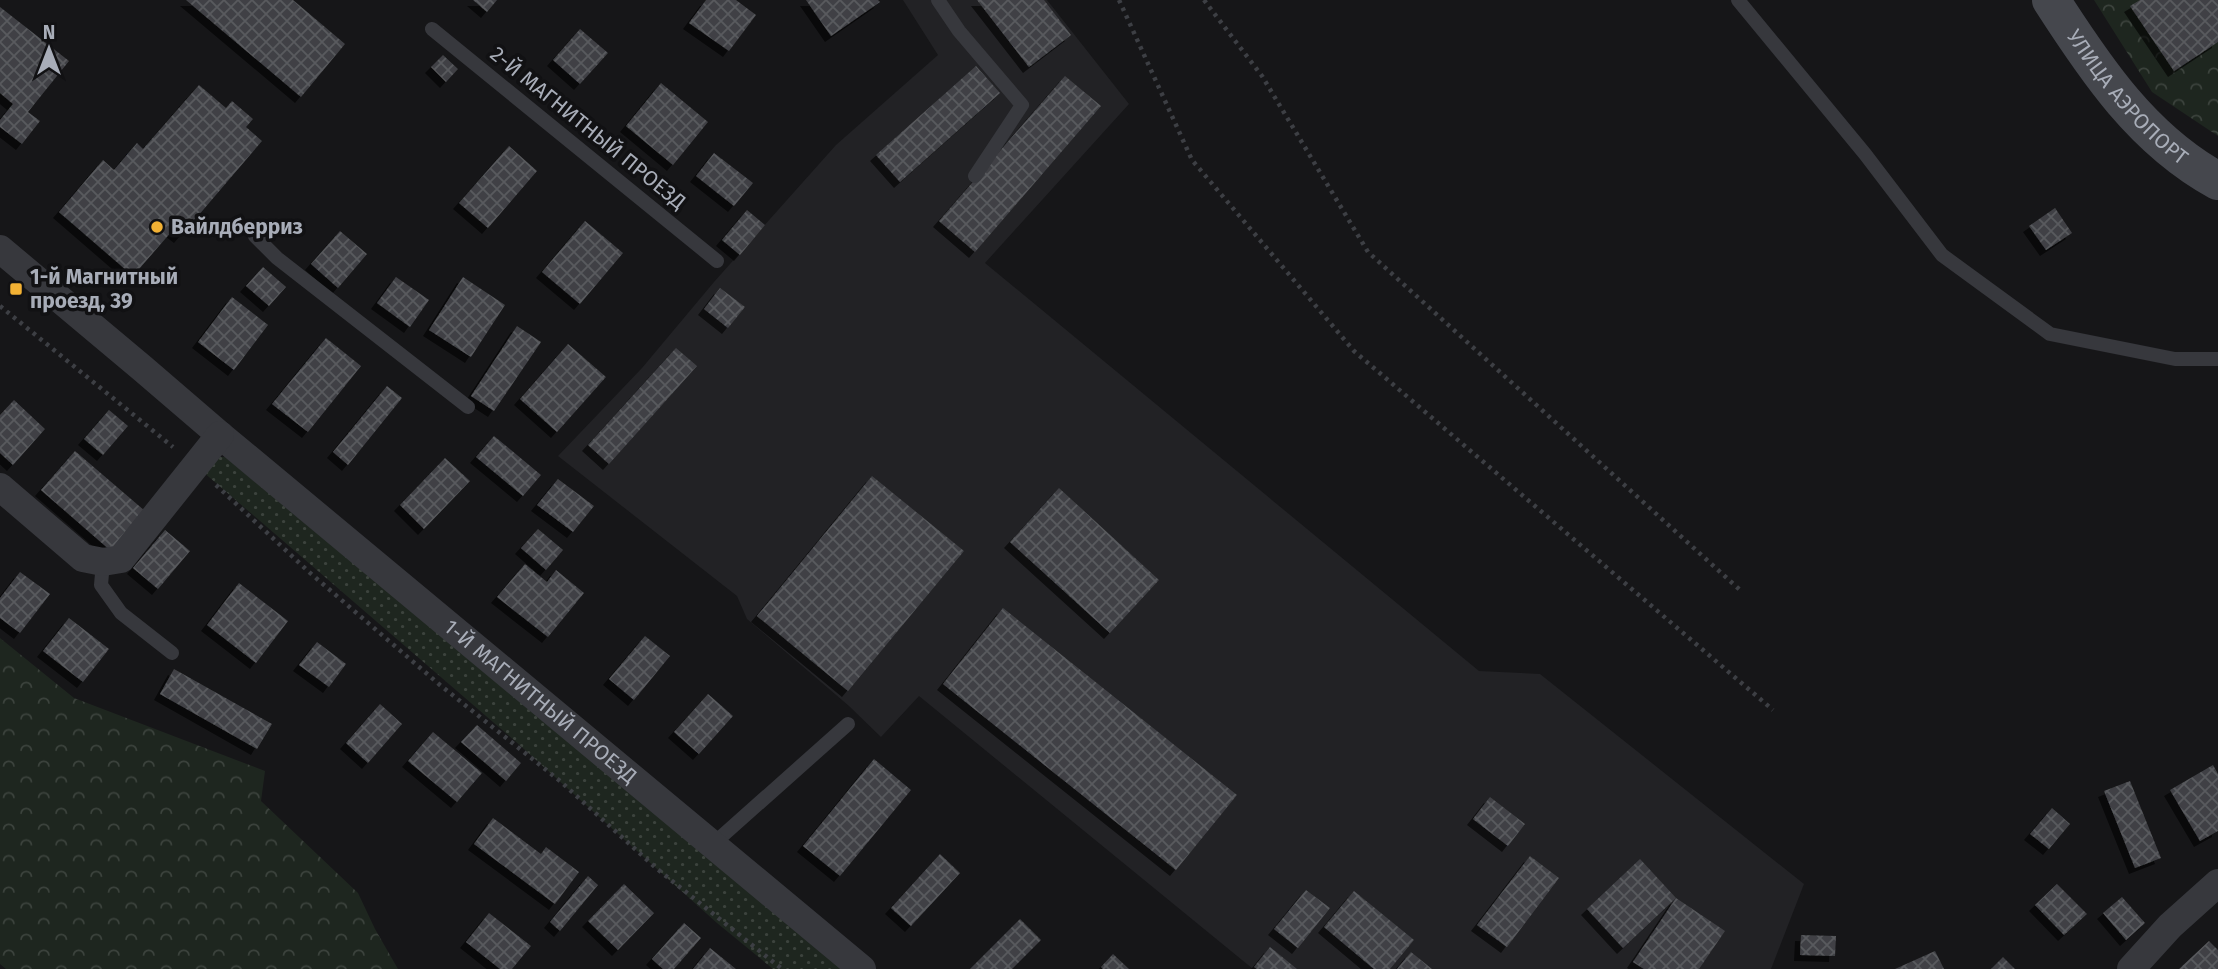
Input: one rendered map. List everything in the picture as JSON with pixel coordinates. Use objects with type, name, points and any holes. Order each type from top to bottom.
[{"type":"main road","name":"УЛИЦА АЭРОПОРТ","points":[[2051,0],[2138,119],[2179,156],[2218,181]]},
{"type":"street","name":"1-Й МАГНИТНЫЙ ПРОЕЗД","points":[[0,249],[862,969]]},
{"type":"street","points":[[0,487],[83,558],[103,562],[121,559],[220,435]]},
{"type":"street","points":[[2131,969],[2170,926],[2218,883]]},
{"type":"lane","points":[[938,0],[960,31],[1022,105],[975,176]]},
{"type":"lane","points":[[1738,0],[1865,154],[1942,255],[2050,334],[2175,359],[2218,359]]},
{"type":"lane","name":"2-Й МАГНИТНЫЙ ПРОЕЗД","points":[[432,29],[717,261]]},
{"type":"lane","points":[[256,236],[277,258],[468,407]]},
{"type":"lane","points":[[103,562],[101,585],[121,613],[172,653]]},
{"type":"lane","points":[[712,845],[848,724]]},
{"type":"path","points":[[1119,0],[1192,160],[1354,351],[1773,710]]},
{"type":"path","points":[[1204,0],[1262,76],[1368,252],[1740,590]]},
{"type":"path","points":[[0,306],[196,466],[329,590],[440,685],[560,781],[656,868],[782,969]]},
{"type":"shaded area","points":[[903,0],[1047,0],[1129,104],[985,263],[1479,671],[1540,674],[1804,884],[1771,969],[1253,969],[919,696],[881,737],[849,706],[747,619],[737,596],[558,456],[642,368],[714,282],[836,145],[938,55]]},
{"type":"green space","points":[[2094,0],[2218,0],[2218,136],[2152,92]]},
{"type":"green space","points":[[217,457],[225,457],[843,969],[773,969],[717,923],[515,741],[202,471]]},
{"type":"green space","points":[[0,638],[74,698],[265,771],[261,801],[358,893],[398,969],[6,969],[0,964]]},
{"type":"building","points":[[186,0],[293,0],[345,44],[301,97]]},
{"type":"building","points":[[473,0],[497,0],[487,12]]},
{"type":"building","points":[[706,0],[736,0],[756,15],[729,51],[689,23]]},
{"type":"building","points":[[806,0],[878,0],[880,2],[831,36]]},
{"type":"building","points":[[977,0],[1044,0],[1071,35],[1029,67]]},
{"type":"building","points":[[2140,0],[2218,0],[2218,42],[2174,71],[2130,6]]},
{"type":"building","points":[[0,7],[69,61],[28,112],[40,121],[22,144],[0,127],[0,120],[13,104],[0,93]]},
{"type":"building","points":[[580,29],[608,53],[580,84],[553,60]]},
{"type":"building","points":[[443,55],[458,69],[446,82],[431,67]]},
{"type":"building","points":[[976,66],[1000,93],[900,182],[876,155]]},
{"type":"building","points":[[1065,76],[1101,106],[975,252],[939,221]]},
{"type":"building","points":[[661,83],[708,122],[673,165],[626,126]]},
{"type":"building","points":[[199,85],[226,108],[232,101],[253,119],[246,127],[262,141],[180,237],[172,231],[133,276],[59,212],[103,160],[114,170],[137,143],[143,149]]},
{"type":"building","points":[[509,146],[537,171],[488,228],[459,203]]},
{"type":"building","points":[[714,153],[753,183],[734,206],[696,176]]},
{"type":"building","points":[[2055,208],[2072,233],[2046,250],[2029,226]]},
{"type":"building","points":[[747,210],[765,225],[740,255],[722,240]]},
{"type":"building","points":[[585,221],[623,253],[580,304],[542,272]]},
{"type":"building","points":[[340,231],[367,254],[338,288],[311,264]]},
{"type":"building","points":[[263,267],[286,287],[269,306],[246,286]]},
{"type":"building","points":[[396,277],[429,300],[410,327],[377,303]]},
{"type":"building","points":[[463,277],[505,305],[471,357],[429,330]]},
{"type":"building","points":[[720,288],[745,307],[728,328],[704,309]]},
{"type":"building","points":[[232,297],[268,325],[234,370],[198,342]]},
{"type":"building","points":[[517,326],[541,342],[494,411],[471,396]]},
{"type":"building","points":[[326,338],[361,366],[308,432],[272,404]]},
{"type":"building","points":[[568,344],[606,377],[557,432],[520,399]]},
{"type":"building","points":[[676,348],[697,366],[609,464],[588,445]]},
{"type":"building","points":[[387,386],[402,398],[348,465],[333,452]]},
{"type":"building","points":[[14,400],[45,429],[13,465],[0,453],[0,415]]},
{"type":"building","points":[[109,410],[128,426],[103,455],[84,439]]},
{"type":"building","points":[[494,436],[541,475],[523,496],[476,457]]},
{"type":"building","points":[[75,451],[145,511],[111,551],[41,490]]},
{"type":"building","points":[[445,458],[470,481],[424,529],[400,505]]},
{"type":"building","points":[[872,476],[964,551],[848,691],[757,616]]},
{"type":"building","points":[[558,479],[594,506],[573,532],[537,505]]},
{"type":"building","points":[[1059,488],[1159,580],[1110,633],[1010,542]]},
{"type":"building","points":[[538,529],[563,550],[546,570],[521,548]]},
{"type":"building","points":[[165,530],[190,551],[158,589],[133,568]]},
{"type":"building","points":[[525,564],[547,582],[556,570],[584,593],[548,637],[497,597]]},
{"type":"building","points":[[20,572],[50,594],[20,633],[0,618],[0,598]]},
{"type":"building","points":[[239,583],[288,621],[256,663],[207,625]]},
{"type":"building","points":[[1003,608],[1237,795],[1176,870],[943,684]]},
{"type":"building","points":[[69,618],[109,649],[83,682],[43,651]]},
{"type":"building","points":[[645,636],[670,656],[634,700],[609,679]]},
{"type":"building","points":[[317,642],[346,664],[329,687],[299,665]]},
{"type":"building","points":[[174,669],[272,724],[257,749],[160,694]]},
{"type":"building","points":[[708,694],[733,716],[699,754],[674,732]]},
{"type":"building","points":[[380,704],[402,724],[368,763],[346,743]]},
{"type":"building","points":[[477,725],[521,763],[506,781],[461,742]]},
{"type":"building","points":[[433,732],[482,773],[457,802],[408,761]]},
{"type":"building","points":[[874,759],[911,790],[840,876],[803,846]]},
{"type":"building","points":[[2213,765],[2218,774],[2218,831],[2200,841],[2170,790]]},
{"type":"building","points":[[2130,781],[2161,858],[2135,868],[2104,791]]},
{"type":"building","points":[[1490,797],[1525,824],[1508,846],[1473,819]]},
{"type":"building","points":[[2052,808],[2070,824],[2049,849],[2030,834]]},
{"type":"building","points":[[493,818],[541,854],[546,847],[579,872],[555,904],[474,844]]},
{"type":"building","points":[[940,854],[960,873],[911,926],[891,908]]},
{"type":"building","points":[[1530,856],[1559,878],[1507,947],[1477,925]]},
{"type":"building","points":[[1640,859],[1676,898],[1623,948],[1587,909]]},
{"type":"building","points":[[588,876],[598,885],[560,931],[550,922]]},
{"type":"building","points":[[624,884],[654,913],[618,950],[588,921]]},
{"type":"building","points":[[2057,884],[2087,914],[2064,935],[2035,905]]},
{"type":"building","points":[[1306,890],[1330,908],[1298,948],[1274,929]]},
{"type":"building","points":[[1354,891],[1414,940],[1390,969],[1374,969],[1324,927]]},
{"type":"building","points":[[2122,897],[2145,923],[2126,940],[2103,913]]},
{"type":"building","points":[[1676,898],[1725,931],[1699,969],[1644,969],[1633,962]]},
{"type":"building","points":[[489,913],[531,946],[512,969],[500,969],[466,942]]},
{"type":"building","points":[[1020,919],[1041,940],[1012,969],[970,969]]},
{"type":"building","points":[[684,923],[701,938],[674,969],[663,969],[652,959]]},
{"type":"building","points":[[1801,935],[1836,936],[1835,956],[1800,955]]},
{"type":"building","points":[[2209,941],[2218,950],[2218,969],[2179,969]]},
{"type":"building","points":[[1270,947],[1297,969],[1254,967]]},
{"type":"building","points":[[710,948],[736,969],[693,969]]},
{"type":"building","points":[[1935,951],[1944,969],[1895,969]]},
{"type":"building","points":[[1411,952],[1432,969],[1397,969]]},
{"type":"building","points":[[1113,954],[1129,969],[1103,969],[1101,967]]},
{"type":"building","points":[[2003,957],[2015,969],[1991,969]]},
{"type":"place","name":"Вайлдберриз","points":[[157,227]]},
{"type":"place","name":"1-й Магнитный проезд, 39","points":[[16,289]]}]
